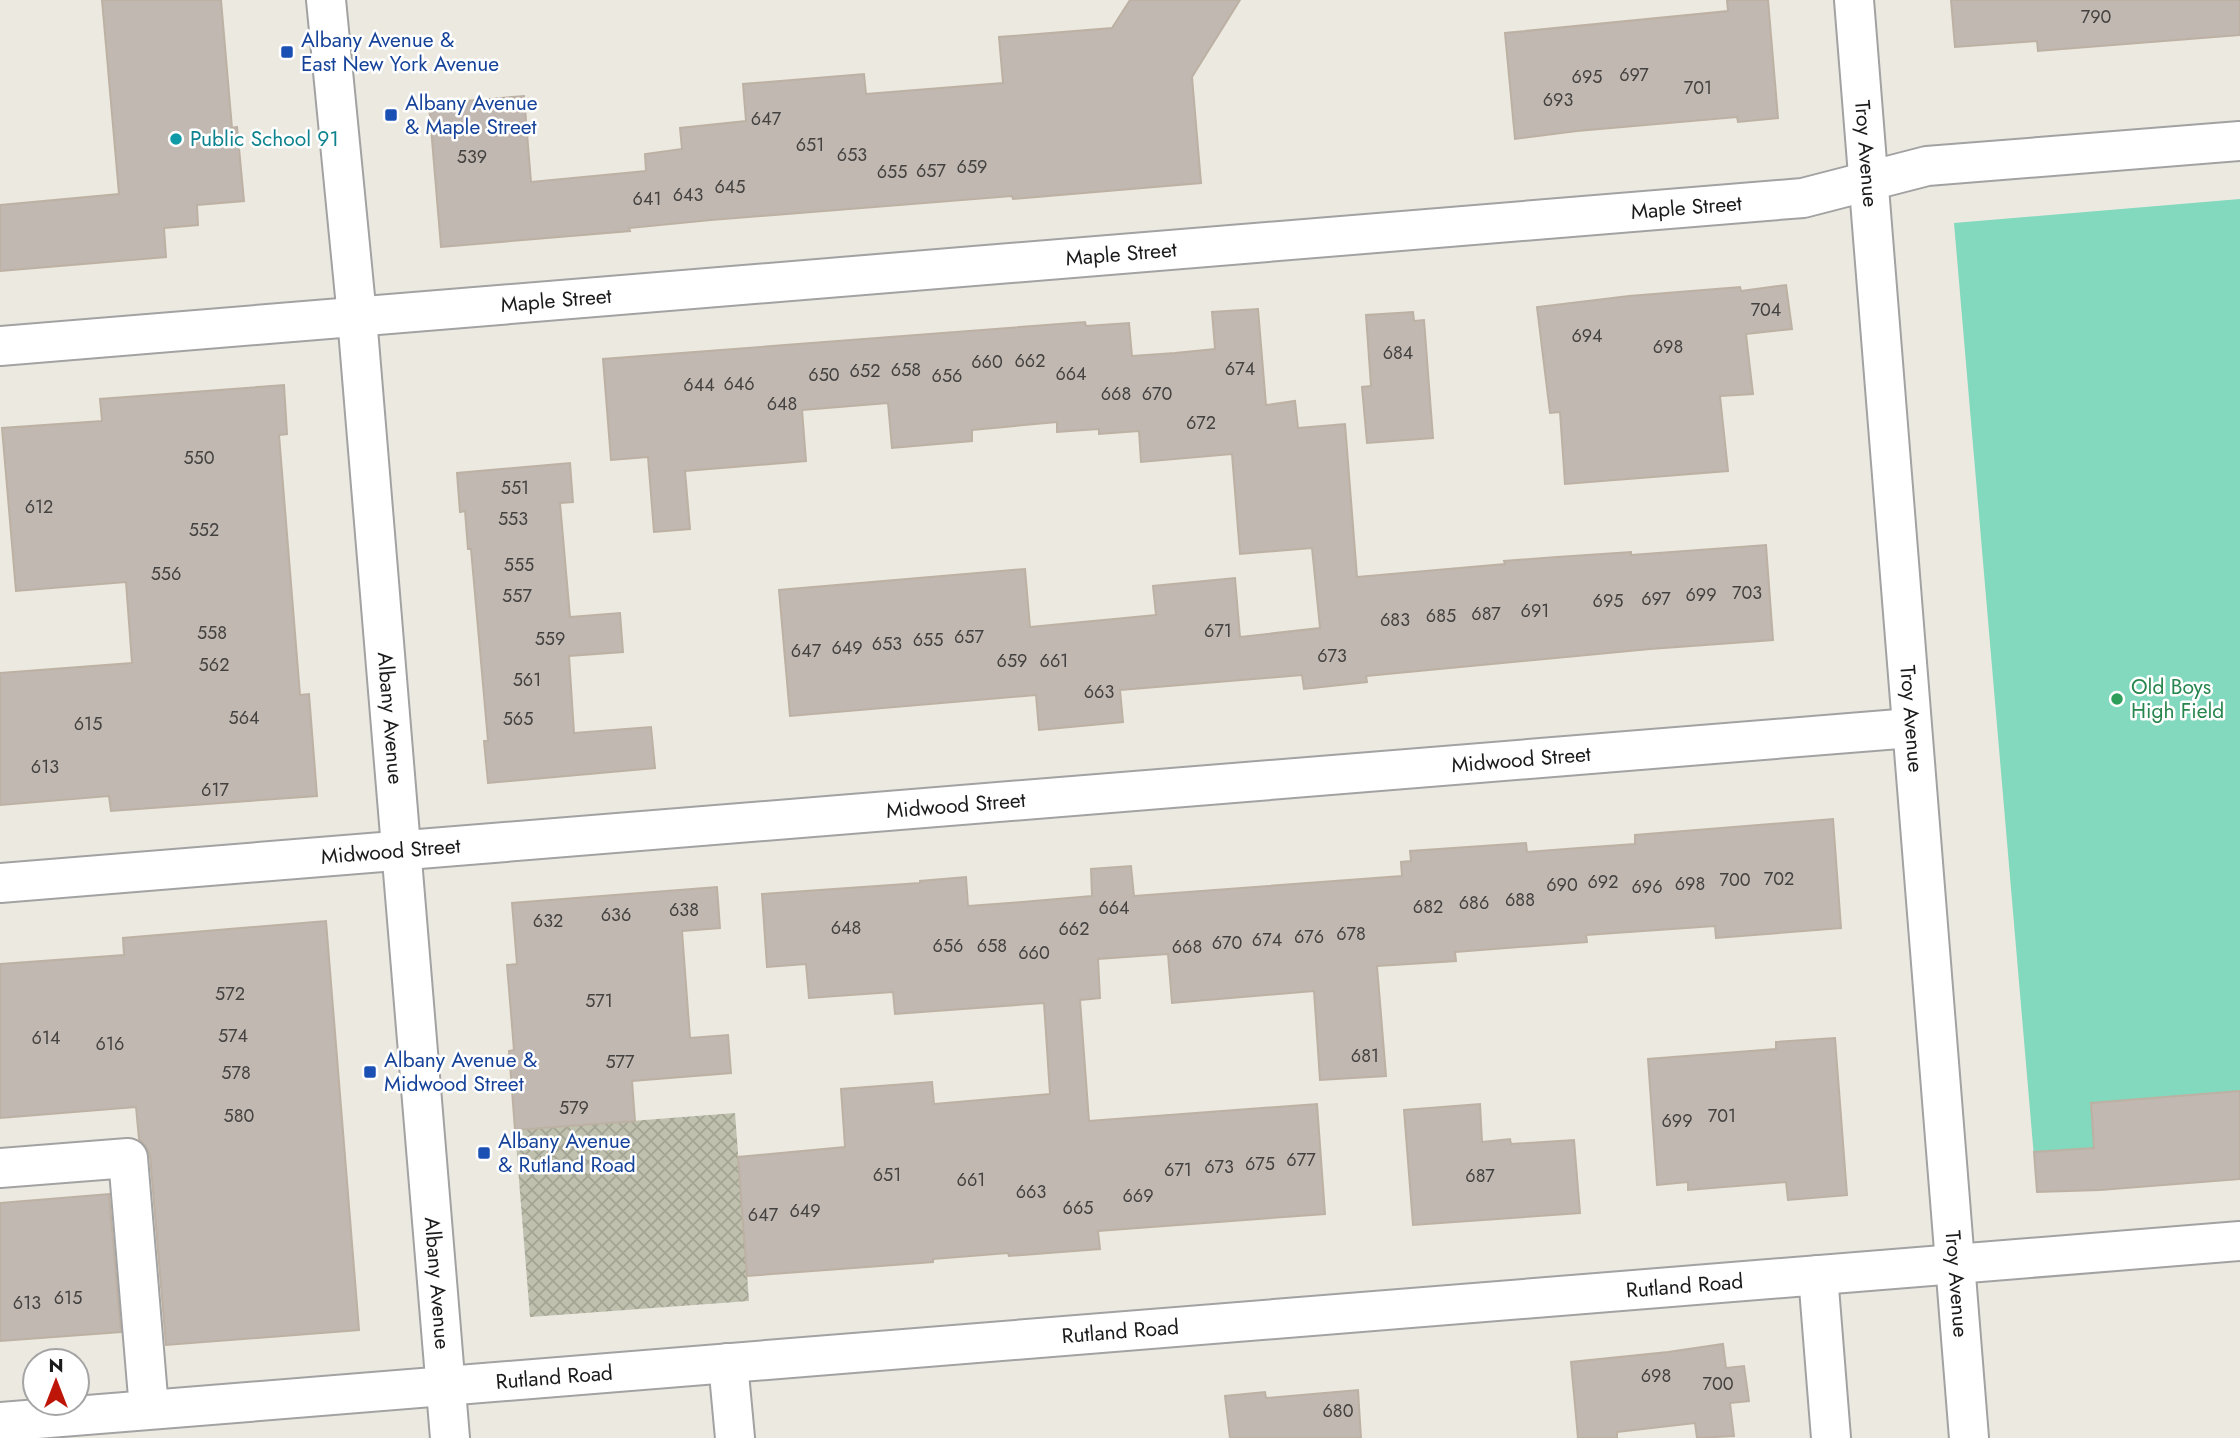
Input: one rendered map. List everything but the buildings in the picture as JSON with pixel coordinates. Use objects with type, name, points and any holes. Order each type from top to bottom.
[{"type":"street","name":"Albany Avenue","points":[[326,0],[358,317],[450,1438]]},
{"type":"street","name":"Troy Avenue","points":[[1854,0],[1969,1438]]},
{"type":"street","name":"Maple Street","points":[[0,346],[1803,198],[1927,166],[2240,141]]},
{"type":"street","name":"Midwood Street","points":[[0,883],[1911,728]]},
{"type":"street","points":[[0,1168],[128,1158],[149,1409]]},
{"type":"street","name":"Rutland Road","points":[[0,1422],[2240,1241]]},
{"type":"street","points":[[1818,1275],[1831,1438]]},
{"type":"street","points":[[728,1363],[735,1438]]},
{"type":"shaded area","points":[[735,1113],[749,1301],[530,1317],[515,1130]]},
{"type":"green space","name":"Old Boys High Field","points":[[2240,199],[2240,1175],[2037,1192],[1954,223]]},
{"type":"place","name":"Albany Avenue & East New York Avenue","points":[[287,52]]},
{"type":"place","name":"Albany Avenue & Maple Street","points":[[391,115]]},
{"type":"place","name":"Public School 91","points":[[176,139]]},
{"type":"place","name":"Old Boys High Field","points":[[2117,699]]},
{"type":"place","name":"Albany Avenue & Midwood Street","points":[[370,1072]]},
{"type":"place","name":"Albany Avenue & Rutland Road","points":[[484,1153]]}]
